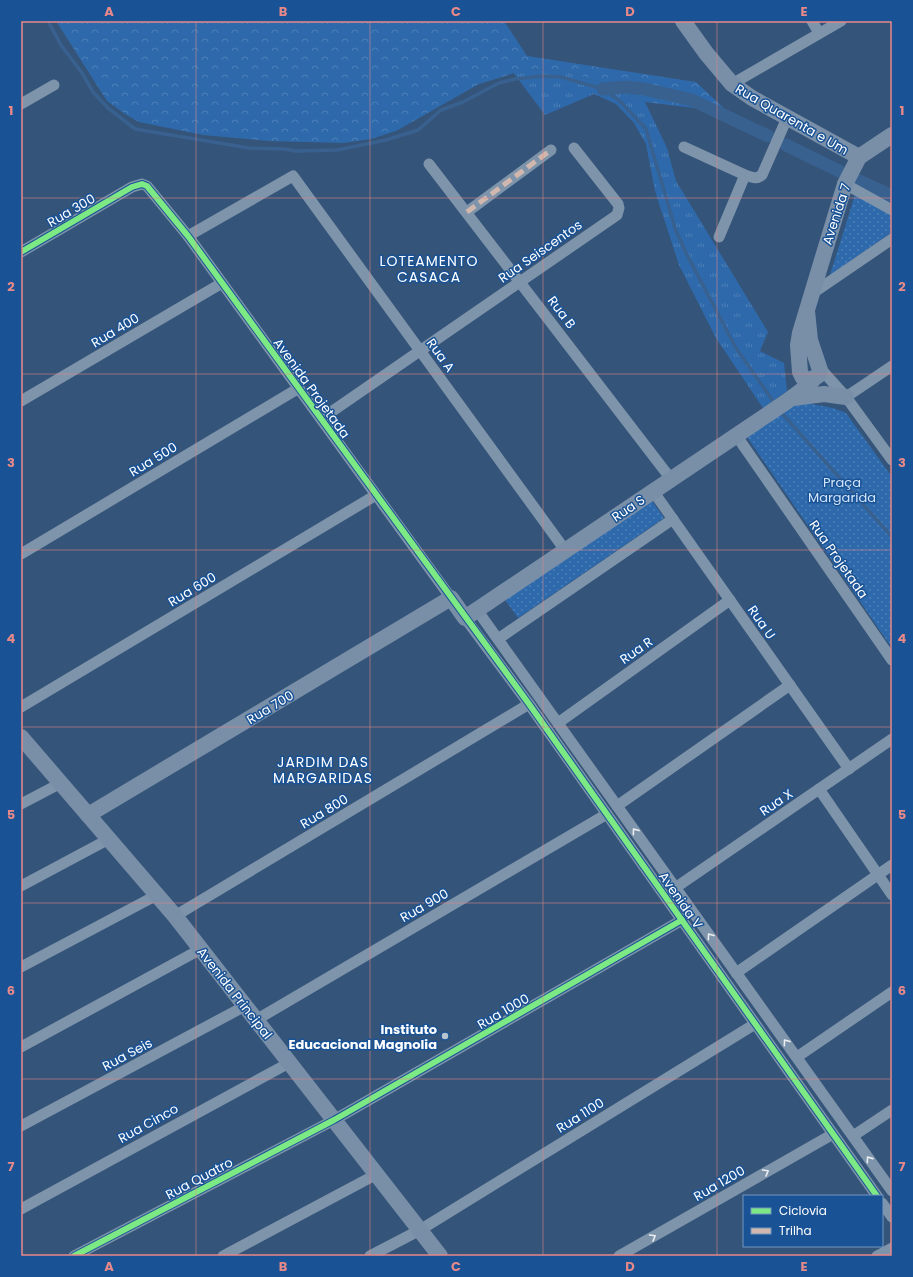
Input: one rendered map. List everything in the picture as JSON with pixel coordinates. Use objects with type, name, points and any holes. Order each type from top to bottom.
[{"type":"street","name":"Rua Quarenta e Um","points":[[683,21],[706,53],[732,84],[752,98],[859,157]]},
{"type":"street","points":[[812,21],[819,34]]},
{"type":"street","points":[[732,84],[841,21]]},
{"type":"street","points":[[21,104],[54,85]]},
{"type":"street","points":[[684,147],[754,178],[762,175],[787,118]]},
{"type":"street","name":"Avenida 7","points":[[811,372],[799,338],[837,207],[845,184],[859,157],[892,135]]},
{"type":"street","name":"Rua Seiscentos","points":[[321,419],[617,215],[619,208],[618,204],[574,148]]},
{"type":"street","points":[[467,212],[551,150]]},
{"type":"street","name":"Rua B","points":[[429,164],[521,281],[671,479]]},
{"type":"street","points":[[719,238],[745,175]]},
{"type":"street","name":"Rua A","points":[[188,236],[293,176],[565,550]]},
{"type":"street","name":"Avenida Projetada","points":[[132,187],[142,184],[146,186],[188,236],[451,598],[471,614]]},
{"type":"street","points":[[845,184],[892,210]]},
{"type":"street","name":"Rua 300","points":[[21,252],[132,187]]},
{"type":"street","points":[[813,293],[892,239]]},
{"type":"street","name":"Rua 400","points":[[21,402],[222,283]]},
{"type":"street","points":[[789,400],[813,394],[846,397],[892,366]]},
{"type":"street","points":[[789,400],[811,372],[846,397],[892,460]]},
{"type":"street","name":"Rua 500","points":[[21,554],[299,388]]},
{"type":"street","name":"Rua S","points":[[471,614],[789,400]]},
{"type":"street","name":"Rua Projetada","points":[[736,435],[892,660]]},
{"type":"street","name":"Rua U","points":[[653,491],[848,769]]},
{"type":"street","name":"Rua 600","points":[[21,707],[376,495]]},
{"type":"street","points":[[498,639],[673,519]]},
{"type":"street","name":"Rua 700","points":[[88,815],[451,598]]},
{"type":"street","name":"Rua R","points":[[558,723],[730,600]]},
{"type":"street","name":"Avenida V","points":[[471,614],[498,639],[892,1191]]},
{"type":"street","name":"Avenida V","points":[[471,614],[529,704],[876,1195]]},
{"type":"street","points":[[617,806],[790,686]]},
{"type":"street","name":"Rua 800","points":[[175,916],[529,704]]},
{"type":"street","name":"Avenida Principal","points":[[21,737],[175,916],[440,1256]]},
{"type":"street","name":"Rua X","points":[[675,888],[892,739]]},
{"type":"street","points":[[21,804],[61,783]]},
{"type":"street","points":[[819,789],[892,895]]},
{"type":"street","name":"Rua 900","points":[[256,1020],[607,814]]},
{"type":"street","points":[[21,886],[109,839]]},
{"type":"street","points":[[736,973],[892,865]]},
{"type":"street","points":[[21,967],[157,895]]},
{"type":"street","name":"Rua 1000","points":[[334,1120],[682,920]]},
{"type":"street","points":[[21,1047],[201,949]]},
{"type":"street","points":[[797,1057],[892,992]]},
{"type":"street","name":"Rua Seis","points":[[21,1126],[245,1006]]},
{"type":"street","name":"Rua 1100","points":[[370,1256],[420,1230],[755,1024]]},
{"type":"street","name":"Rua Cinco","points":[[21,1209],[289,1063]]},
{"type":"street","points":[[853,1136],[892,1110]]},
{"type":"street","name":"Rua Quatro","points":[[74,1256],[334,1120]]},
{"type":"street","name":"Rua 1200","points":[[619,1256],[833,1134]]},
{"type":"street","points":[[223,1256],[377,1174]]},
{"type":"street","points":[[883,1204],[892,1218]]},
{"type":"street","points":[[877,1256],[892,1248]]},
{"type":"green space","points":[[56,21],[504,21],[527,56],[696,82],[728,112],[645,102],[604,84],[567,71],[528,69],[479,84],[396,131],[371,139],[343,143],[269,141],[203,135],[139,122],[107,101]]},
{"type":"green space","points":[[528,69],[567,71],[604,84],[645,102],[667,148],[676,181],[768,332],[760,351],[784,363],[787,391],[763,408],[716,338],[679,265],[655,191],[646,144],[634,123],[616,104],[594,94],[545,115],[513,72]]},
{"type":"green space","points":[[855,195],[892,216],[892,232],[830,275]]},
{"type":"green space","name":"Praça Margarida","points":[[801,402],[833,408],[846,413],[892,477],[892,648],[747,437],[794,404]]},
{"type":"green space","points":[[650,498],[664,518],[518,618],[503,597]]},
{"type":"waterway","points":[[48,21],[61,45],[82,73],[93,92],[108,108],[135,129],[249,148],[284,149],[296,151],[337,150],[386,140],[418,130],[441,110],[463,102],[499,83],[515,79],[542,76],[561,77],[603,89],[620,101],[646,129],[675,228],[685,251],[736,348],[775,404]]},
{"type":"waterway","points":[[603,89],[626,87],[644,89],[692,100],[768,136]]},
{"type":"waterway","points":[[786,145],[839,171]]},
{"type":"waterway","points":[[859,181],[892,196]]},
{"type":"waterway","points":[[780,411],[892,537]]},
{"type":"marked path","points":[[467,212],[551,150]]},
{"type":"cycle path","points":[[21,252],[132,187],[142,184],[147,186],[188,236],[529,704],[876,1195]]},
{"type":"cycle path","points":[[74,1256],[334,1120],[682,920]]},
{"type":"place","name":"Instituto Educacional Magnolia","points":[[445,1036]]},
{"type":"district","name":"LOTEAMENTO CASACA","points":[[429,270]]},
{"type":"district","name":"JARDIM DAS MARGARIDAS","points":[[323,770]]}]
